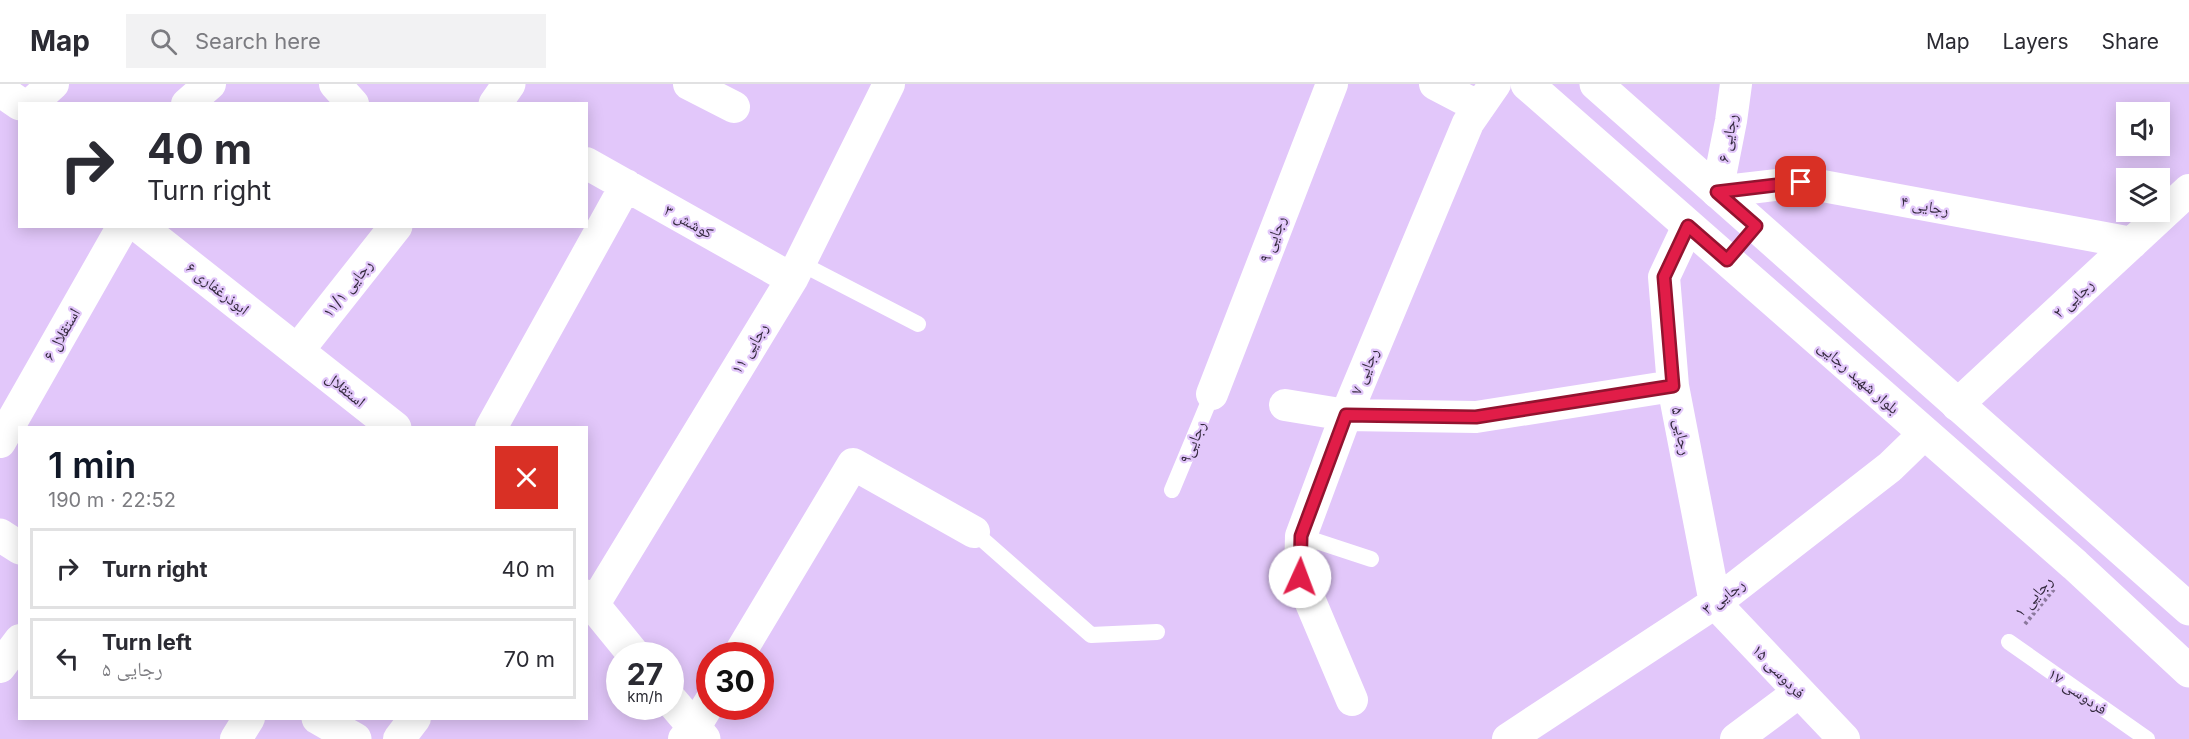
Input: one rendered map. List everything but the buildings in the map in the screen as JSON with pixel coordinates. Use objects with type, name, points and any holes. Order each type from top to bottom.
[{"type":"main road","points":[[496,102],[509,84]]},
{"type":"main road","name":"بلوار شهید رجایی","points":[[1527,84],[2075,565],[2189,671]]},
{"type":"main road","points":[[1596,84],[2189,609]]},
{"type":"main road","points":[[0,90],[18,103]]},
{"type":"main road","points":[[1727,260],[1756,226]]},
{"type":"main road","name":"ابوذرغفاری ۶","points":[[142,228],[298,350]]},
{"type":"main road","name":"رجایی ۱۱/۱","points":[[298,350],[394,228]]},
{"type":"main road","name":"استقلال","points":[[298,350],[393,426]]},
{"type":"main road","points":[[0,535],[18,547]]},
{"type":"main road","points":[[590,600],[624,642]]},
{"type":"main road","points":[[684,713],[698,727]]},
{"type":"main road","points":[[322,720],[355,739]]},
{"type":"street","points":[[33,102],[53,84]]},
{"type":"street","points":[[189,102],[210,84]]},
{"type":"street","points":[[335,84],[351,102]]},
{"type":"street","points":[[689,84],[734,107]]},
{"type":"street","name":"رجایی ۱۱","points":[[590,600],[796,271],[889,84]]},
{"type":"street","name":"رجایی ۹","points":[[1212,394],[1332,84]]},
{"type":"street","points":[[1435,84],[1487,96]]},
{"type":"street","name":"رجایی ۶","points":[[1717,192],[1736,84]]},
{"type":"street","name":"رجایی ۷","points":[[1352,700],[1300,577],[1301,536],[1346,415],[1468,123],[1487,96]]},
{"type":"street","name":"کوشش ۳","points":[[588,164],[796,271]]},
{"type":"street","name":"رجایی ۴","points":[[1717,192],[1801,182],[2132,243]]},
{"type":"street","points":[[493,426],[626,185]]},
{"type":"street","name":"رجایی ۲","points":[[1957,405],[2189,190]]},
{"type":"street","name":"رجایی ۵","points":[[1688,226],[1664,277],[1673,386],[1715,603]]},
{"type":"street","name":"استقلال ۶","points":[[0,442],[122,228]]},
{"type":"street","points":[[1285,405],[1346,415],[1476,417],[1673,386]]},
{"type":"street","name":"رجایی ۳","points":[[1508,739],[1715,603],[1890,467],[1924,434]]},
{"type":"street","points":[[746,642],[853,464],[974,532]]},
{"type":"street","name":"فردوسی ۱۵","points":[[1715,603],[1844,739]]},
{"type":"street","points":[[0,667],[18,643]]},
{"type":"street","points":[[1736,739],[1799,692]]},
{"type":"street","points":[[236,739],[248,720]]},
{"type":"street","points":[[399,739],[413,720]]},
{"type":"lane","points":[[796,271],[918,324]]},
{"type":"lane","name":"رجایی۹","points":[[1172,490],[1212,394]]},
{"type":"lane","points":[[974,532],[1091,635],[1157,632]]},
{"type":"lane","points":[[1301,536],[1371,559]]},
{"type":"lane","name":"فردوسی ۱۷","points":[[2008,642],[2147,739]]},
{"type":"path","name":"رجایی ۱","points":[[2008,642],[2075,565]]},
{"type":"route","points":[[1300,577],[1301,536],[1346,415],[1476,417],[1673,386],[1664,277],[1688,226],[1727,260],[1756,226],[1717,192],[1801,182]]}]
